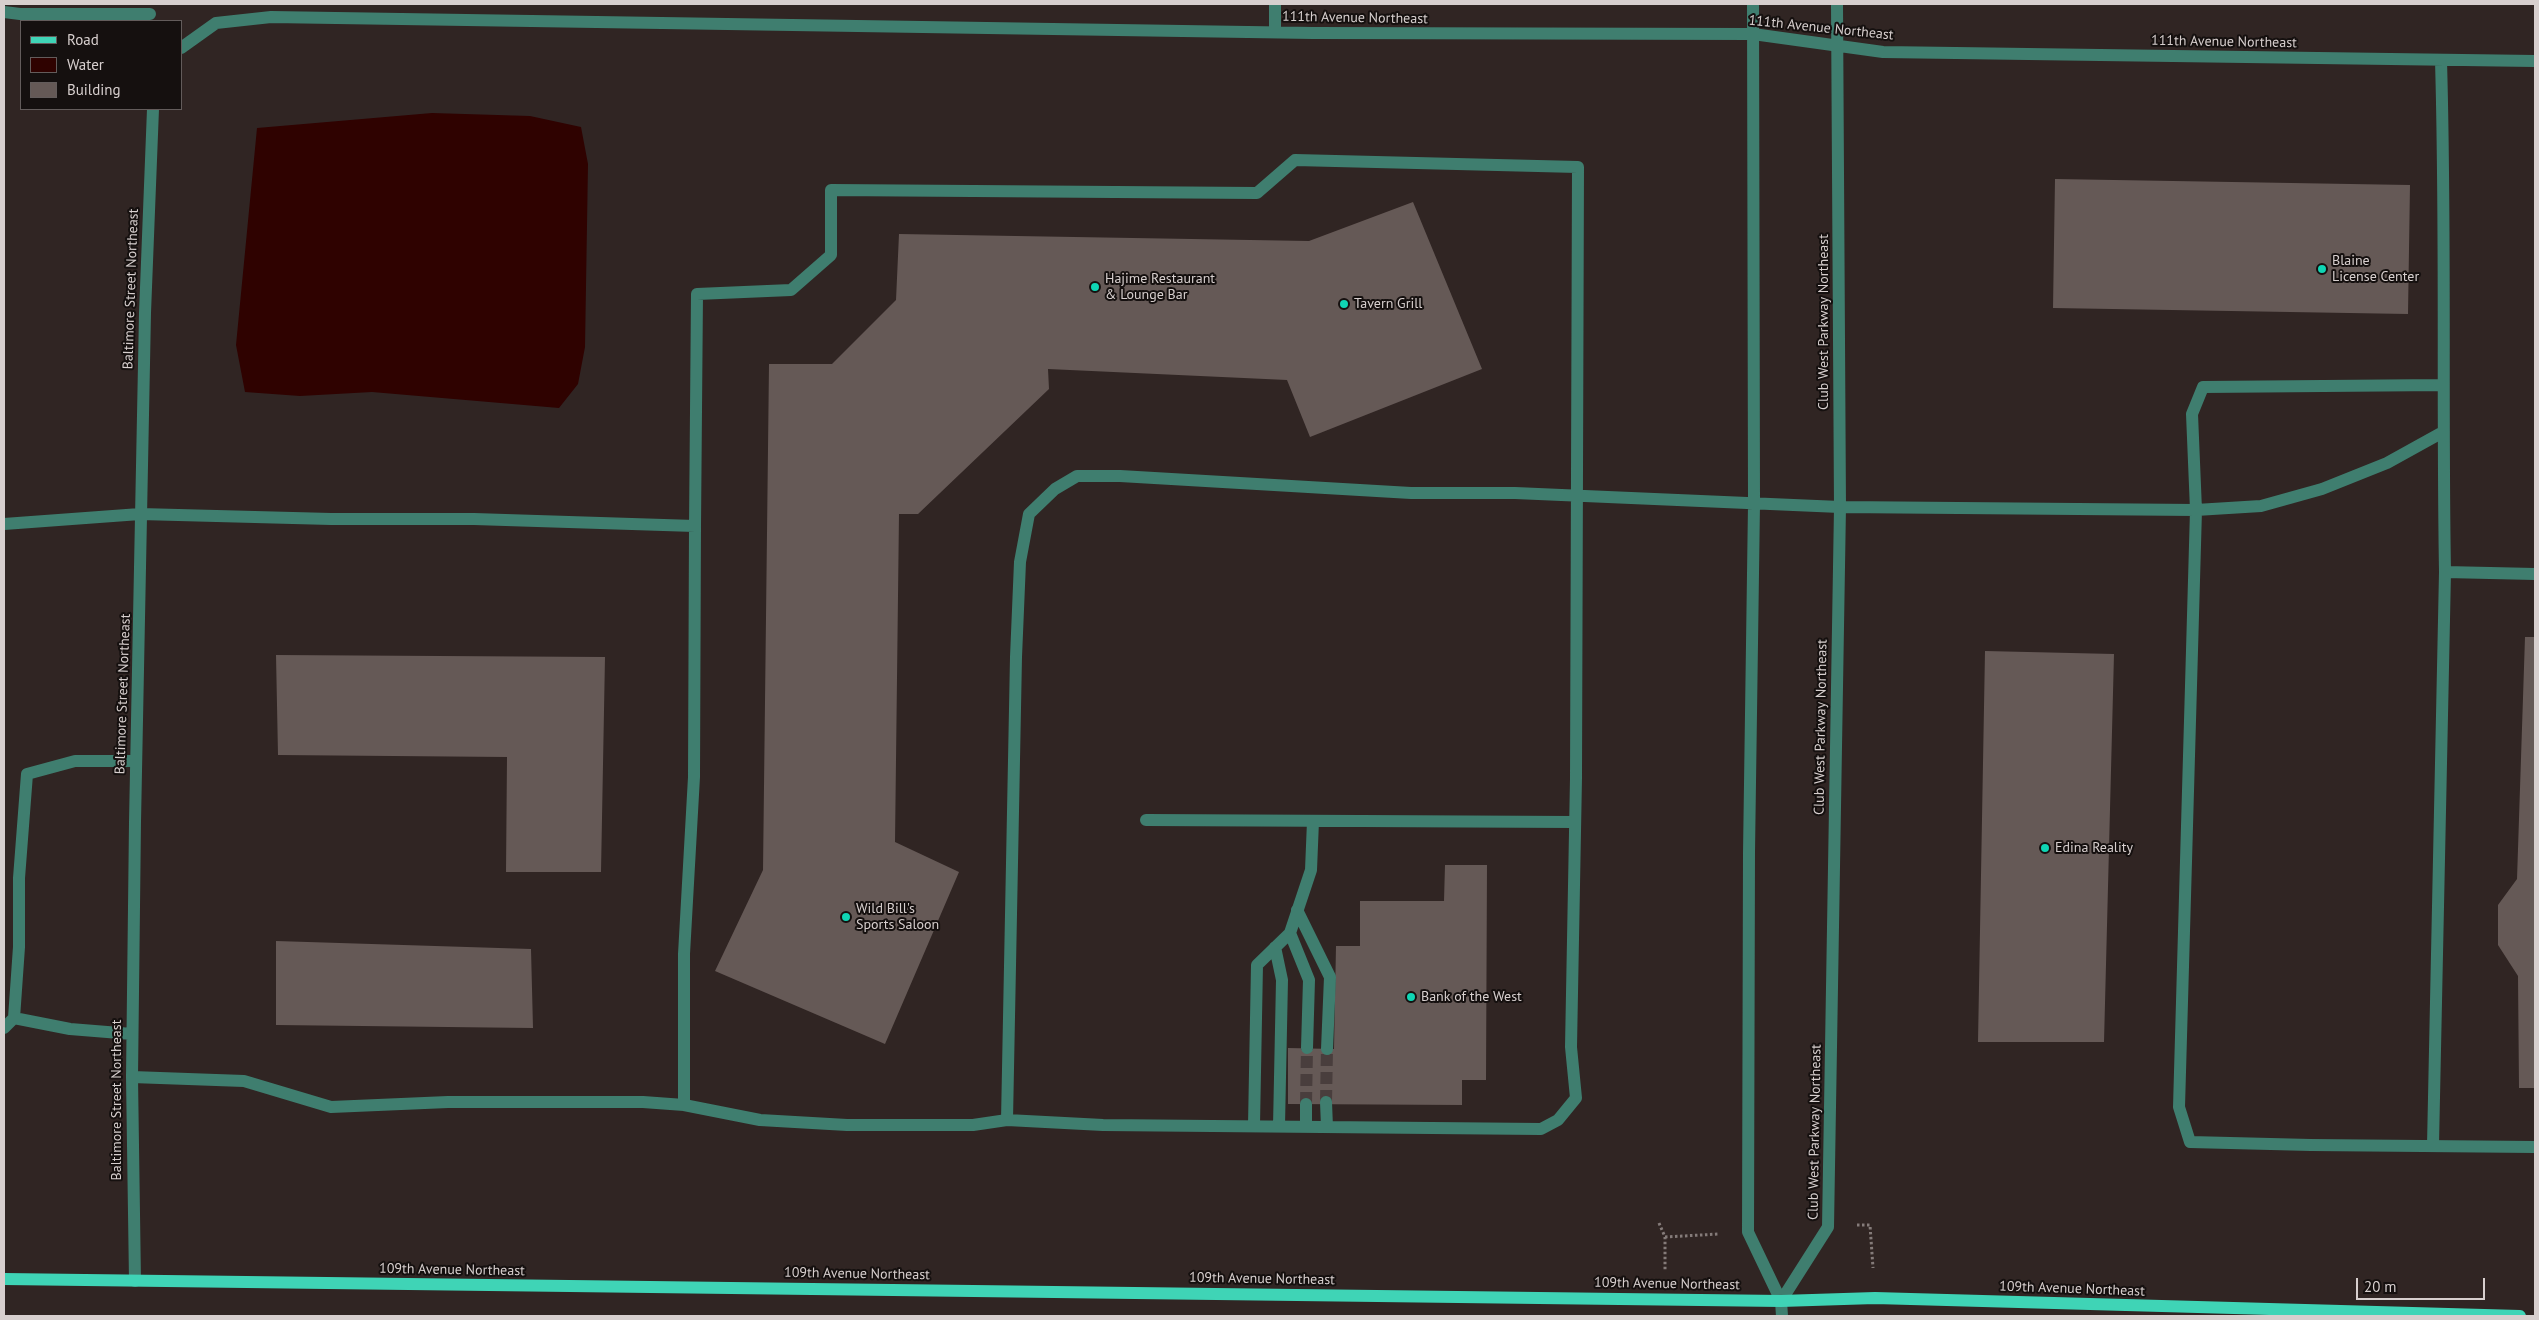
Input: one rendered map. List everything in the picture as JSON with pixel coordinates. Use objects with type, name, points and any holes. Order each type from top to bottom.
[{"type":"main road","name":"109th Avenue Northeast","points":[[4,1279],[1782,1301],[1875,1298],[2520,1316]]},
{"type":"street","points":[[1275,4],[1275,32]]},
{"type":"street","points":[[1753,4],[1754,504],[1749,853],[1748,1232],[1782,1301],[1782,1316]]},
{"type":"street","name":"Club West Parkway Northeast","points":[[1782,1301],[1828,1227],[1840,507],[1837,4]]},
{"type":"street","points":[[4,12],[20,14],[151,13]]},
{"type":"street","name":"111th Avenue Northeast","points":[[182,47],[216,23],[271,17],[1275,32],[1753,34],[1883,52],[2535,61]]},
{"type":"street","points":[[2433,1144],[2445,572],[2443,432],[2445,287],[2441,61]]},
{"type":"street","name":"Baltimore Street Northeast","points":[[135,1281],[132,1034],[136,761],[140,514],[153,110]]},
{"type":"street","points":[[132,1077],[244,1081],[331,1107],[448,1102],[643,1102],[684,1105],[760,1120],[847,1124],[973,1124],[1007,1120],[1103,1124],[1541,1129],[1558,1120],[1576,1098],[1571,1047],[1575,822],[1578,167],[1295,160],[1257,193],[832,190],[832,255],[790,290],[697,294],[694,777],[684,954],[684,1105]]},
{"type":"street","points":[[2444,385],[2203,387],[2192,414],[2196,510],[2179,1107],[2190,1142],[2310,1145],[2433,1144],[2535,1147]]},
{"type":"street","points":[[1007,1120],[1016,657],[1020,562],[1029,514],[1055,489],[1077,476],[1120,476],[1411,493],[1515,493],[1840,507],[2196,510],[2261,506],[2317,490],[2387,463],[2443,432]]},
{"type":"street","points":[[4,524],[140,514],[331,519],[474,519],[695,526]]},
{"type":"street","points":[[2445,572],[2535,574]]},
{"type":"street","points":[[4,1028],[14,1018],[19,947],[19,878],[28,774],[75,761],[136,761]]},
{"type":"street","points":[[1146,820],[1575,822]]},
{"type":"street","points":[[1254,1125],[1257,965],[1290,933],[1310,870],[1312,821]]},
{"type":"street","points":[[1297,910],[1330,977],[1327,1049]]},
{"type":"street","points":[[1290,933],[1309,980],[1308,1048]]},
{"type":"street","points":[[1275,947],[1282,980],[1279,1126]]},
{"type":"street","points":[[14,1018],[70,1029],[132,1034]]},
{"type":"street","points":[[1326,1102],[1327,1127]]},
{"type":"street","points":[[1306,1104],[1306,1127]]},
{"type":"water","points":[[432,113],[530,116],[581,127],[588,164],[585,347],[578,384],[559,408],[372,392],[300,396],[245,392],[236,345],[257,128]]},
{"type":"building","points":[[2055,179],[2410,185],[2408,314],[2053,308]]},
{"type":"building","points":[[1413,202],[1482,369],[1310,437],[1287,380],[1048,369],[1049,389],[918,514],[899,514],[895,842],[959,872],[885,1044],[715,971],[763,870],[769,364],[832,364],[896,300],[899,234],[1309,241]]},
{"type":"building","points":[[2525,637],[2535,637],[2535,1088],[2519,1088],[2518,976],[2498,945],[2498,905],[2517,879]]},
{"type":"building","name":"Edina Reality","points":[[1985,651],[2114,654],[2104,1042],[1978,1042]]},
{"type":"building","points":[[276,655],[605,657],[601,872],[506,872],[507,757],[278,755]]},
{"type":"building","name":"Bank of the West","points":[[1445,865],[1487,865],[1486,1080],[1462,1080],[1462,1105],[1288,1104],[1288,1048],[1334,1049],[1336,946],[1360,946],[1360,901],[1444,901]]},
{"type":"building","points":[[276,941],[531,949],[533,1028],[276,1025]]},
{"type":"tunnel","points":[[1306,1104],[1307,1048]]},
{"type":"tunnel","points":[[1326,1102],[1327,1049]]},
{"type":"place","name":"Blaine License Center","points":[[2322,269]]},
{"type":"place","name":"Hajime Restaurant & Lounge Bar","points":[[1095,287]]},
{"type":"place","name":"Tavern Grill","points":[[1344,304]]},
{"type":"place","name":"Edina Reality","points":[[2045,848]]},
{"type":"place","name":"Wild Bill's Sports Saloon","points":[[846,917]]},
{"type":"place","name":"Bank of the West","points":[[1411,997]]}]
